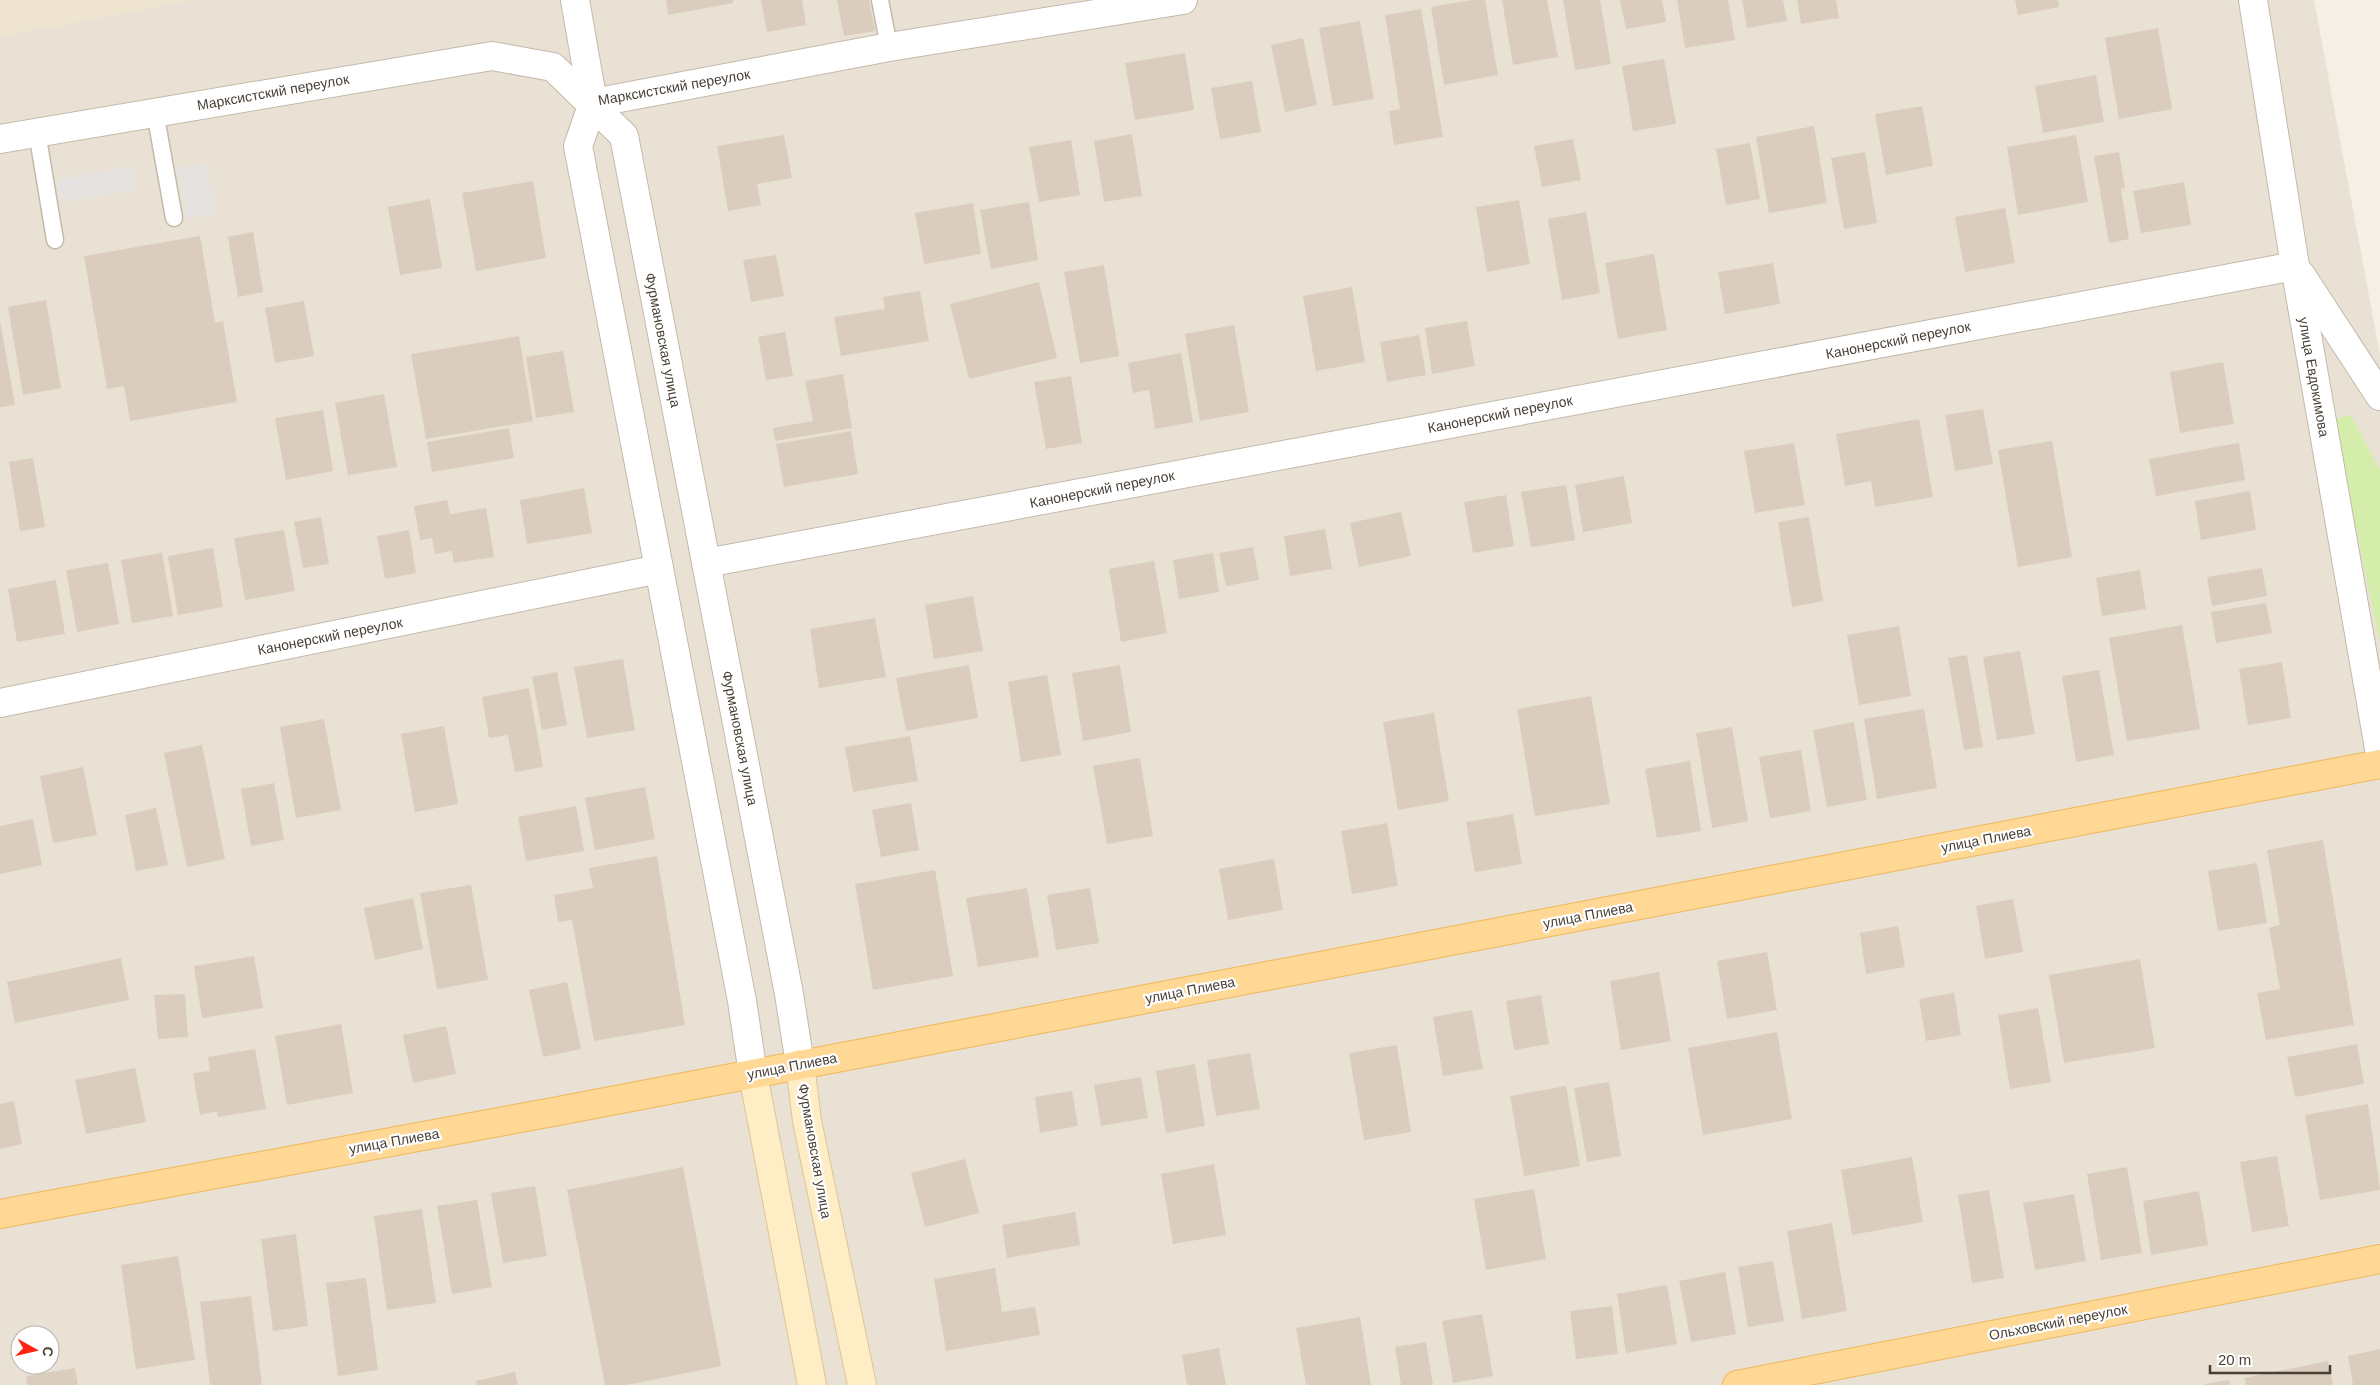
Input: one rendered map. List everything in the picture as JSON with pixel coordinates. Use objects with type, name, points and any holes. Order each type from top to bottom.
[{"type":"main road","name":"улица Плиева","points":[[0,1214],[752,1074],[2380,764]]},
{"type":"main road","name":"Фурмановская улица","points":[[800,1064],[807,1121],[862,1385]]},
{"type":"main road","points":[[752,1074],[812,1385]]},
{"type":"main road","name":"Ольховский переулок","points":[[1737,1385],[2380,1259]]},
{"type":"street","points":[[575,0],[593,103],[578,146],[742,1002],[752,1074]]},
{"type":"street","name":"Марксистский переулок","points":[[0,139],[492,56],[554,67],[593,103],[889,47],[1183,0]]},
{"type":"street","name":"улица Евдокимова","points":[[2253,0],[2295,266],[2380,754]]},
{"type":"street","name":"Фурмановская улица","points":[[593,103],[624,136],[789,994],[800,1064]]},
{"type":"street","points":[[2295,266],[2380,396]]},
{"type":"street","name":"Канонерский переулок","points":[[706,563],[2295,266]]},
{"type":"street","name":"Канонерский переулок","points":[[0,702],[659,569]]},
{"type":"lane","points":[[880,0],[889,47]]},
{"type":"lane","points":[[155,112],[174,218]]},
{"type":"lane","points":[[37,132],[55,240]]},
{"type":"shaded area","points":[[0,0],[2314,0],[2380,355],[2380,1385],[0,1385]]},
{"type":"shaded area","points":[[0,0],[193,0],[0,37]]},
{"type":"shaded area","points":[[207,163],[216,214],[186,219],[177,168]]},
{"type":"shaded area","points":[[133,166],[137,190],[60,203],[56,180]]},
{"type":"green space","points":[[2351,415],[2380,470],[2380,642],[2333,419]]},
{"type":"building","points":[[666,0],[733,0],[733,3],[668,15]]},
{"type":"building","points":[[761,0],[802,0],[806,25],[767,32]]},
{"type":"building","points":[[837,0],[869,0],[875,31],[844,36]]},
{"type":"building","points":[[1472,0],[1485,0],[1498,75],[1444,85],[1431,7]]},
{"type":"building","points":[[1502,0],[1547,0],[1558,57],[1513,65]]},
{"type":"building","points":[[1563,0],[1600,0],[1611,64],[1575,70]]},
{"type":"building","points":[[1620,0],[1662,0],[1666,22],[1626,29]]},
{"type":"building","points":[[1677,0],[1728,0],[1735,40],[1685,48]]},
{"type":"building","points":[[1742,0],[1783,0],[1787,21],[1747,28]]},
{"type":"building","points":[[1797,0],[1836,0],[1839,18],[1801,24]]},
{"type":"building","points":[[2015,0],[2058,0],[2059,7],[2018,15]]},
{"type":"building","points":[[1421,9],[1443,137],[1394,145],[1389,111],[1400,109],[1385,15]]},
{"type":"building","points":[[1360,21],[1374,99],[1333,106],[1319,28]]},
{"type":"building","points":[[2158,28],[2172,109],[2119,119],[2105,38]]},
{"type":"building","points":[[1303,38],[1317,105],[1285,112],[1271,45]]},
{"type":"building","points":[[1185,53],[1194,110],[1135,120],[1125,63]]},
{"type":"building","points":[[1664,59],[1676,124],[1633,131],[1622,66]]},
{"type":"building","points":[[2096,75],[2104,122],[2043,133],[2035,86]]},
{"type":"building","points":[[1252,81],[1261,132],[1220,139],[1211,88]]},
{"type":"building","points":[[1922,106],[1933,166],[1886,175],[1875,114]]},
{"type":"building","points":[[1814,126],[1827,203],[1769,213],[1756,137]]},
{"type":"building","points":[[1132,134],[1142,196],[1104,202],[1094,141]]},
{"type":"building","points":[[784,135],[792,178],[757,184],[761,205],[728,211],[717,146]]},
{"type":"building","points":[[2076,135],[2088,202],[2018,215],[2007,147]]},
{"type":"building","points":[[1573,139],[1581,180],[1542,187],[1534,146]]},
{"type":"building","points":[[1071,140],[1080,195],[1039,202],[1029,147]]},
{"type":"building","points":[[1750,143],[1760,199],[1726,205],[1716,149]]},
{"type":"building","points":[[1865,152],[1877,223],[1844,229],[1831,158]]},
{"type":"building","points":[[2119,152],[2125,188],[2121,189],[2129,239],[2109,243],[2094,156]]},
{"type":"building","points":[[533,181],[546,258],[476,271],[462,193]]},
{"type":"building","points":[[2184,182],[2191,225],[2141,233],[2133,191]]},
{"type":"building","points":[[430,199],[442,268],[400,275],[388,207]]},
{"type":"building","points":[[1519,200],[1530,264],[1487,272],[1476,207]]},
{"type":"building","points":[[1029,202],[1038,260],[991,269],[980,210]]},
{"type":"building","points":[[973,203],[981,254],[924,264],[915,213]]},
{"type":"building","points":[[2005,208],[2015,263],[1965,272],[1955,217]]},
{"type":"building","points":[[1586,212],[1600,293],[1562,300],[1548,219]]},
{"type":"building","points":[[253,232],[263,292],[238,297],[228,237]]},
{"type":"building","points":[[200,236],[215,323],[223,321],[237,402],[130,421],[124,386],[107,389],[84,256]]},
{"type":"building","points":[[1654,254],[1667,330],[1618,339],[1605,263]]},
{"type":"building","points":[[776,255],[784,296],[751,302],[743,260]]},
{"type":"building","points":[[1773,263],[1780,304],[1725,314],[1718,272]]},
{"type":"building","points":[[1104,265],[1119,356],[1080,363],[1064,272]]},
{"type":"building","points":[[1039,282],[1057,358],[969,379],[950,304]]},
{"type":"building","points":[[1352,287],[1365,362],[1316,371],[1303,296]]},
{"type":"building","points":[[920,291],[929,341],[841,356],[834,317],[885,309],[883,297]]},
{"type":"building","points":[[46,300],[61,388],[23,395],[8,307]]},
{"type":"building","points":[[304,301],[314,356],[275,363],[265,308]]},
{"type":"building","points":[[0,321],[15,405],[0,407]]},
{"type":"building","points":[[1467,321],[1475,366],[1432,374],[1425,328]]},
{"type":"building","points":[[1234,325],[1249,412],[1200,421],[1185,334]]},
{"type":"building","points":[[785,332],[793,376],[766,380],[758,337]]},
{"type":"building","points":[[1419,335],[1426,375],[1387,382],[1380,342]]},
{"type":"building","points":[[519,336],[533,421],[426,439],[411,354]]},
{"type":"building","points":[[563,351],[574,412],[536,418],[526,357]]},
{"type":"building","points":[[1181,353],[1193,422],[1155,429],[1149,390],[1133,393],[1128,363]]},
{"type":"building","points":[[2223,362],[2234,424],[2180,433],[2170,372]]},
{"type":"building","points":[[843,374],[852,428],[775,441],[773,428],[813,421],[805,381]]},
{"type":"building","points":[[1071,376],[1082,443],[1046,449],[1034,382]]},
{"type":"building","points":[[384,394],[397,467],[348,475],[335,403]]},
{"type":"building","points":[[1983,409],[1993,464],[1955,471],[1945,415]]},
{"type":"building","points":[[323,410],[333,471],[286,480],[275,418]]},
{"type":"building","points":[[1919,419],[1933,497],[1875,507],[1871,481],[1845,486],[1836,434]]},
{"type":"building","points":[[509,428],[514,458],[432,472],[427,442]]},
{"type":"building","points":[[851,431],[858,474],[784,487],[776,444]]},
{"type":"building","points":[[2052,441],[2072,557],[2018,567],[1998,450]]},
{"type":"building","points":[[1794,443],[1805,505],[1755,513],[1744,451]]},
{"type":"building","points":[[2239,443],[2245,480],[2156,496],[2149,459]]},
{"type":"building","points":[[33,458],[45,527],[20,531],[9,462]]},
{"type":"building","points":[[1624,476],[1632,523],[1583,532],[1575,485]]},
{"type":"building","points":[[1566,485],[1575,540],[1531,547],[1521,492]]},
{"type":"building","points":[[584,488],[592,533],[527,544],[520,500]]},
{"type":"building","points":[[2250,491],[2256,530],[2201,540],[2195,501]]},
{"type":"building","points":[[1506,495],[1514,546],[1473,553],[1464,502]]},
{"type":"building","points":[[447,500],[450,514],[486,508],[494,557],[454,563],[452,551],[435,554],[432,538],[420,540],[414,506]]},
{"type":"building","points":[[1401,512],[1411,556],[1359,567],[1350,523]]},
{"type":"building","points":[[321,517],[329,564],[303,568],[294,522]]},
{"type":"building","points":[[1809,517],[1823,601],[1792,607],[1778,522]]},
{"type":"building","points":[[1325,529],[1332,569],[1290,576],[1284,536]]},
{"type":"building","points":[[284,530],[295,591],[245,600],[234,538]]},
{"type":"building","points":[[409,530],[416,573],[385,579],[377,536]]},
{"type":"building","points":[[1253,547],[1259,580],[1226,586],[1219,553]]},
{"type":"building","points":[[213,548],[223,607],[178,615],[168,556]]},
{"type":"building","points":[[162,553],[173,616],[132,623],[121,560]]},
{"type":"building","points":[[1213,553],[1219,592],[1179,599],[1173,560]]},
{"type":"building","points":[[1154,561],[1167,633],[1121,642],[1109,569]]},
{"type":"building","points":[[108,563],[119,624],[77,632],[66,570]]},
{"type":"building","points":[[2262,568],[2267,596],[2212,606],[2207,577]]},
{"type":"building","points":[[2140,570],[2146,609],[2102,616],[2096,578]]},
{"type":"building","points":[[56,580],[65,634],[17,642],[8,589]]},
{"type":"building","points":[[973,596],[983,651],[934,659],[925,605]]},
{"type":"building","points":[[2266,603],[2272,633],[2216,643],[2211,612]]},
{"type":"building","points":[[875,618],[886,677],[819,688],[810,629]]},
{"type":"building","points":[[2182,625],[2200,729],[2127,741],[2109,638]]},
{"type":"building","points":[[1899,626],[1911,696],[1859,705],[1847,635]]},
{"type":"building","points":[[2020,651],[2035,734],[1997,740],[1983,657]]},
{"type":"building","points":[[1967,655],[1983,747],[1964,750],[1948,658]]},
{"type":"building","points":[[623,659],[635,730],[587,738],[574,667]]},
{"type":"building","points":[[2282,662],[2291,718],[2248,725],[2239,669]]},
{"type":"building","points":[[969,665],[978,718],[906,731],[896,678]]},
{"type":"building","points":[[1120,665],[1131,732],[1083,741],[1072,673]]},
{"type":"building","points":[[2099,670],[2114,755],[2076,762],[2062,676]]},
{"type":"building","points":[[557,672],[567,725],[542,730],[532,677]]},
{"type":"building","points":[[1047,675],[1061,755],[1021,762],[1008,682]]},
{"type":"building","points":[[529,688],[543,767],[515,772],[508,735],[489,738],[482,697]]},
{"type":"building","points":[[1591,696],[1610,804],[1535,816],[1517,709]]},
{"type":"building","points":[[1924,709],[1937,788],[1877,799],[1864,719]]},
{"type":"building","points":[[1434,713],[1449,801],[1398,810],[1383,722]]},
{"type":"building","points":[[324,719],[341,810],[296,818],[280,727]]},
{"type":"building","points":[[1854,722],[1867,800],[1827,807],[1813,730]]},
{"type":"building","points":[[444,726],[458,804],[415,812],[401,734]]},
{"type":"building","points":[[1732,727],[1748,821],[1712,828],[1696,733]]},
{"type":"building","points":[[910,736],[918,781],[853,792],[845,747]]},
{"type":"building","points":[[202,745],[225,859],[187,867],[164,753]]},
{"type":"building","points":[[1801,750],[1811,811],[1770,818],[1759,757]]},
{"type":"building","points":[[1140,758],[1153,836],[1107,844],[1093,766]]},
{"type":"building","points":[[1690,761],[1701,831],[1657,838],[1645,769]]},
{"type":"building","points":[[83,767],[97,835],[53,843],[40,776]]},
{"type":"building","points":[[274,783],[284,840],[251,846],[241,789]]},
{"type":"building","points":[[645,787],[655,839],[595,850],[585,798]]},
{"type":"building","points":[[911,803],[919,850],[881,857],[872,810]]},
{"type":"building","points":[[576,806],[584,851],[526,861],[518,817]]},
{"type":"building","points":[[156,808],[168,865],[136,871],[125,815]]},
{"type":"building","points":[[1513,814],[1522,864],[1475,872],[1466,822]]},
{"type":"building","points":[[33,819],[42,865],[0,874],[0,826]]},
{"type":"building","points":[[1387,823],[1398,886],[1352,894],[1341,831]]},
{"type":"building","points":[[2323,840],[2354,1025],[2266,1040],[2257,993],[2280,989],[2269,928],[2280,925],[2267,850]]},
{"type":"building","points":[[657,856],[685,1025],[594,1041],[572,920],[558,922],[554,895],[593,888],[589,868]]},
{"type":"building","points":[[1274,859],[1283,910],[1228,920],[1219,869]]},
{"type":"building","points":[[2257,863],[2267,923],[2218,931],[2208,871]]},
{"type":"building","points":[[935,870],[953,976],[873,990],[855,884]]},
{"type":"building","points":[[471,885],[488,980],[437,989],[420,893]]},
{"type":"building","points":[[1027,888],[1039,957],[978,967],[966,898]]},
{"type":"building","points":[[1090,888],[1099,943],[1056,950],[1047,895]]},
{"type":"building","points":[[413,898],[423,949],[375,960],[364,908]]},
{"type":"building","points":[[2013,899],[2023,952],[1985,959],[1976,906]]},
{"type":"building","points":[[1898,926],[1905,967],[1866,974],[1860,933]]},
{"type":"building","points":[[1767,952],[1777,1010],[1727,1019],[1717,961]]},
{"type":"building","points":[[254,956],[263,1008],[202,1018],[194,966]]},
{"type":"building","points":[[121,958],[129,1000],[15,1023],[7,982]]},
{"type":"building","points":[[2140,959],[2155,1048],[2064,1063],[2049,975]]},
{"type":"building","points":[[1659,972],[1671,1041],[1621,1050],[1610,981]]},
{"type":"building","points":[[567,982],[581,1049],[543,1057],[529,990]]},
{"type":"building","points":[[1954,993],[1961,1035],[1926,1041],[1919,999]]},
{"type":"building","points":[[185,994],[188,1037],[158,1039],[154,995]]},
{"type":"building","points":[[1541,995],[1549,1044],[1514,1050],[1506,1001]]},
{"type":"building","points":[[2038,1008],[2051,1082],[2010,1089],[1998,1015]]},
{"type":"building","points":[[1472,1010],[1483,1069],[1443,1076],[1433,1017]]},
{"type":"building","points":[[341,1024],[353,1093],[287,1105],[275,1036]]},
{"type":"building","points":[[446,1026],[456,1074],[413,1083],[403,1035]]},
{"type":"building","points":[[1777,1032],[1792,1119],[1703,1135],[1688,1048]]},
{"type":"building","points":[[2357,1044],[2364,1084],[2295,1097],[2287,1057]]},
{"type":"building","points":[[1397,1045],[1411,1132],[1364,1140],[1349,1053]]},
{"type":"building","points":[[255,1049],[266,1109],[218,1117],[217,1111],[200,1115],[193,1073],[210,1071],[208,1057]]},
{"type":"building","points":[[1250,1053],[1260,1109],[1216,1116],[1207,1060]]},
{"type":"building","points":[[1195,1064],[1205,1126],[1166,1133],[1156,1071]]},
{"type":"building","points":[[135,1068],[146,1122],[86,1134],[75,1080]]},
{"type":"building","points":[[1141,1077],[1148,1118],[1101,1126],[1094,1085]]},
{"type":"building","points":[[1609,1082],[1621,1156],[1587,1162],[1574,1088]]},
{"type":"building","points":[[1566,1086],[1580,1166],[1524,1176],[1510,1096]]},
{"type":"building","points":[[1072,1091],[1078,1126],[1040,1133],[1035,1097]]},
{"type":"building","points":[[14,1101],[22,1144],[0,1149],[0,1104]]},
{"type":"building","points":[[2368,1104],[2380,1190],[2320,1200],[2305,1115]]},
{"type":"building","points":[[2277,1156],[2289,1226],[2252,1232],[2240,1162]]},
{"type":"building","points":[[1912,1157],[1923,1222],[1852,1235],[1841,1170]]},
{"type":"building","points":[[965,1159],[979,1213],[925,1227],[911,1173]]},
{"type":"building","points":[[1214,1164],[1226,1235],[1173,1244],[1161,1174]]},
{"type":"building","points":[[683,1167],[721,1366],[627,1385],[605,1385],[567,1190]]},
{"type":"building","points":[[2127,1167],[2142,1253],[2101,1260],[2087,1174]]},
{"type":"building","points":[[535,1186],[547,1256],[503,1263],[491,1193]]},
{"type":"building","points":[[1534,1189],[1546,1259],[1486,1270],[1474,1199]]},
{"type":"building","points":[[1989,1190],[2004,1278],[1972,1283],[1958,1195]]},
{"type":"building","points":[[2199,1191],[2208,1245],[2151,1255],[2143,1201]]},
{"type":"building","points":[[2074,1194],[2086,1261],[2035,1270],[2023,1203]]},
{"type":"building","points":[[477,1200],[492,1287],[452,1294],[437,1206]]},
{"type":"building","points":[[422,1209],[436,1303],[387,1310],[374,1216]]},
{"type":"building","points":[[1075,1212],[1080,1245],[1007,1258],[1002,1225]]},
{"type":"building","points":[[1832,1223],[1847,1311],[1802,1319],[1787,1231]]},
{"type":"building","points":[[296,1234],[308,1326],[273,1331],[261,1239]]},
{"type":"building","points":[[178,1256],[195,1360],[136,1369],[121,1265]]},
{"type":"building","points":[[1773,1261],[1784,1321],[1748,1327],[1738,1267]]},
{"type":"building","points":[[995,1268],[1002,1312],[1035,1307],[1040,1335],[946,1351],[934,1279]]},
{"type":"building","points":[[1725,1272],[1736,1334],[1691,1342],[1679,1281]]},
{"type":"building","points":[[366,1278],[378,1370],[338,1376],[326,1283]]},
{"type":"building","points":[[1667,1285],[1677,1344],[1626,1353],[1617,1294]]},
{"type":"building","points":[[251,1296],[262,1385],[210,1385],[200,1302]]},
{"type":"building","points":[[1612,1306],[1618,1354],[1576,1359],[1570,1311]]},
{"type":"building","points":[[1482,1314],[1493,1376],[1453,1383],[1442,1321]]},
{"type":"building","points":[[1360,1317],[1371,1385],[1306,1385],[1296,1328]]},
{"type":"building","points":[[1426,1342],[1433,1385],[1401,1385],[1395,1347]]},
{"type":"building","points":[[1219,1348],[1226,1385],[1187,1385],[1182,1355]]},
{"type":"building","points":[[2380,1349],[2380,1385],[2353,1385],[2348,1356]]},
{"type":"building","points":[[2328,1361],[2333,1385],[2246,1385],[2244,1378]]},
{"type":"building","points":[[75,1368],[78,1385],[27,1385],[26,1376],[60,1375],[60,1370]]},
{"type":"building","points":[[515,1372],[518,1385],[477,1385],[476,1381]]},
{"type":"building","points":[[2229,1380],[2230,1385],[2204,1385],[2204,1384]]}]
